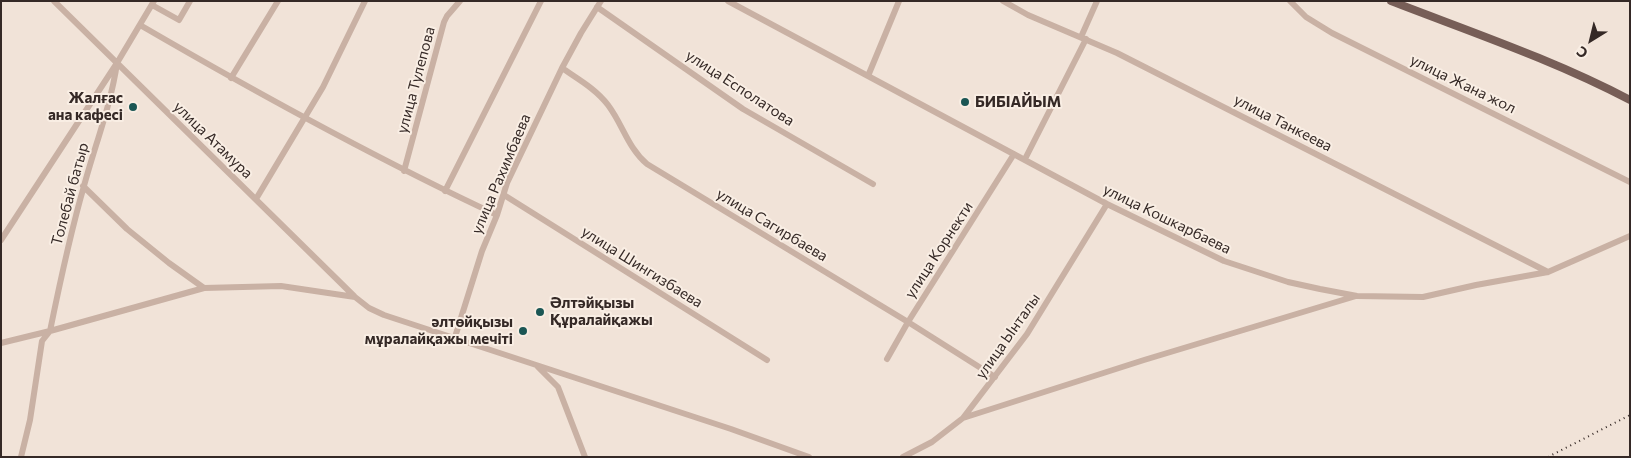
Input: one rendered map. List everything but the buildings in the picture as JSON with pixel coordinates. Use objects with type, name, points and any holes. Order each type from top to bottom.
[{"type":"main road","points":[[1392,1],[1531,56],[1630,100]]},
{"type":"street","name":"улица Атамура","points":[[54,1],[355,297],[369,308],[384,315],[731,429],[808,457]]},
{"type":"street","points":[[1,240],[116,64],[153,3],[179,20],[190,1]]},
{"type":"street","points":[[231,78],[278,1]]},
{"type":"street","points":[[256,200],[322,87],[365,1]]},
{"type":"street","name":"улица Тулепова","points":[[404,171],[444,22],[460,1]]},
{"type":"street","points":[[445,191],[541,1]]},
{"type":"street","name":"улица Кошкарбаева","points":[[728,1],[1107,204],[1224,262],[1288,282],[1357,296],[1423,297],[1548,272],[1630,236]]},
{"type":"street","points":[[868,76],[899,1]]},
{"type":"street","name":"улица Танкеева","points":[[1003,1],[1028,15],[1118,53],[1548,272]]},
{"type":"street","points":[[1025,159],[1083,38],[1097,1]]},
{"type":"street","name":"улица Жана жол","points":[[1290,1],[1306,17],[1332,34],[1630,182]]},
{"type":"street","name":"улица Рахимбаева","points":[[455,338],[482,251],[508,183],[562,68],[581,32],[599,4]]},
{"type":"street","name":"улица Есполатова","points":[[599,4],[743,109],[873,184]]},
{"type":"street","points":[[140,25],[304,118],[404,171],[497,215]]},
{"type":"street","name":"Толебай батыр","points":[[50,331],[68,244],[83,186],[114,87],[116,64]]},
{"type":"street","name":"улица Сагирбаева","points":[[562,68],[586,84],[608,106],[637,155],[647,164],[995,377]]},
{"type":"street","name":"улица Корнекти","points":[[887,359],[908,322],[1014,154]]},
{"type":"street","points":[[83,186],[127,229],[204,288]]},
{"type":"street","name":"улица Шингизбаева","points":[[504,196],[767,360]]},
{"type":"street","name":"улица Ынталы","points":[[902,457],[932,442],[963,418],[1027,334],[1107,204]]},
{"type":"street","points":[[1,343],[204,288],[281,286],[355,297]]},
{"type":"street","points":[[963,418],[1144,360],[1357,296]]},
{"type":"street","points":[[21,457],[30,420],[42,341],[50,331]]},
{"type":"street","points":[[537,366],[558,387],[585,457]]},
{"type":"railway","points":[[1548,457],[1630,415]]},
{"type":"place","name":"БИБІАЙЫМ","points":[[965,102]]},
{"type":"place","name":"Жалғас ана кафесі","points":[[133,107]]},
{"type":"place","name":"Әлтәйқызы Құралайқажы","points":[[540,312]]},
{"type":"place","name":"әлтөйқызы мұралайқажы мечіті","points":[[523,331]]}]
